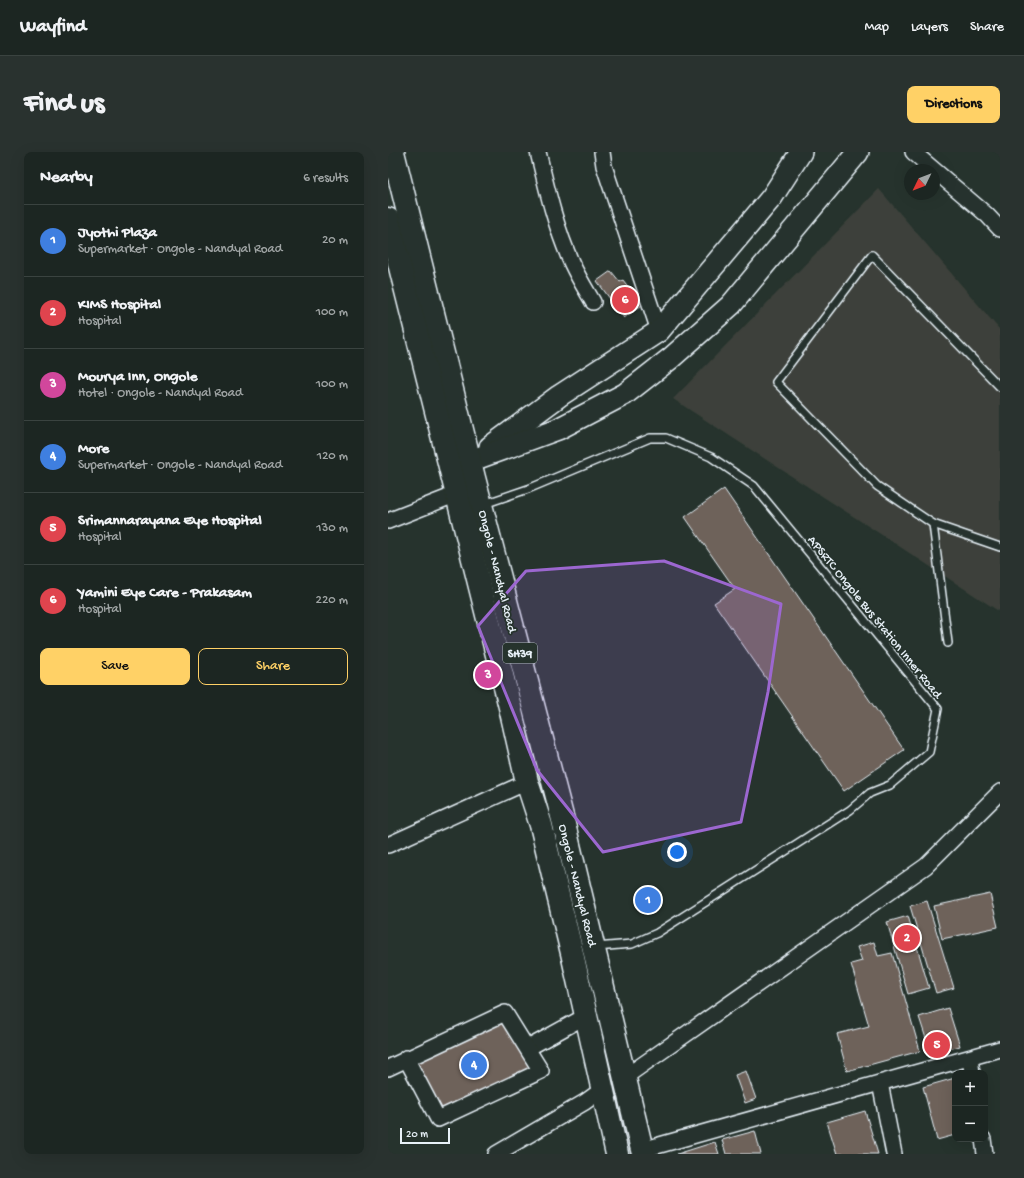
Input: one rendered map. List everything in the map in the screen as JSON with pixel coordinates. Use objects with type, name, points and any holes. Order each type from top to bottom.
[{"type":"main road","name":"Ongole - Nandyal Road","points":[[393,152],[460,464]]},
{"type":"main road","name":"Ongole - Nandyal Road","points":[[388,220],[563,820],[643,1152]]},
{"type":"main road","name":"Ongole - Nandyal Road","points":[[470,503],[510,707],[527,782],[541,825],[572,953],[617,1154]]},
{"type":"main road","points":[[572,953],[594,947]]},
{"type":"street","points":[[538,152],[559,232],[572,265],[593,302]]},
{"type":"street","points":[[602,152],[604,166],[659,331]]},
{"type":"street","points":[[460,464],[559,396],[659,331],[772,197],[801,152]]},
{"type":"street","points":[[460,464],[558,429],[625,394],[671,358],[732,305],[858,152]]},
{"type":"street","points":[[913,152],[987,215],[1000,229]]},
{"type":"street","points":[[388,521],[470,503]]},
{"type":"street","points":[[388,845],[527,782]]},
{"type":"street","points":[[625,1077],[926,866],[1000,792]]},
{"type":"street","points":[[388,1068],[406,1058],[505,1013],[541,1071],[438,1119],[406,1058]]},
{"type":"street","points":[[528,1048],[586,1016]]},
{"type":"street","points":[[643,1152],[1000,1049]]},
{"type":"street","points":[[970,1058],[972,1070]]},
{"type":"street","points":[[880,1083],[894,1154]]},
{"type":"street","points":[[496,1154],[586,1102],[603,1089]]},
{"type":"street","points":[[983,1142],[985,1154]]},
{"type":"lane","points":[[1000,387],[872,255],[776,382],[877,486],[933,524],[1000,547]]},
{"type":"lane","name":"APSRTC Ongole Bus Station Inner Road","points":[[470,503],[515,494],[650,438],[666,438],[711,457],[754,486],[938,709],[928,752],[890,785],[870,793],[850,810],[657,933],[632,944],[594,947]]},
{"type":"lane","points":[[933,524],[948,643]]},
{"type":"highlighted area","points":[[664,561],[781,604],[768,692],[741,822],[603,852],[537,770],[478,626],[526,571]]},
{"type":"shaded area","points":[[879,189],[1000,330],[1000,612],[673,399]]},
{"type":"building","points":[[611,271],[620,282],[623,280],[642,305],[624,318],[597,281]]},
{"type":"building","points":[[724,489],[904,750],[844,791],[714,603],[735,589],[685,517]]},
{"type":"building","points":[[990,894],[998,927],[942,939],[934,906]]},
{"type":"building","points":[[927,901],[954,988],[936,993],[910,906]]},
{"type":"building","points":[[908,916],[929,988],[908,994],[887,922]]},
{"type":"building","points":[[874,942],[878,956],[892,953],[920,1051],[847,1071],[837,1034],[869,1026],[851,964],[862,961],[857,947]]},
{"type":"building","points":[[948,1008],[960,1046],[931,1054],[919,1017]]},
{"type":"building","points":[[504,1018],[535,1069],[440,1114],[413,1061]]},
{"type":"building","points":[[746,1071],[756,1099],[745,1103],[735,1075]]},
{"type":"building","points":[[952,1079],[952,1136],[937,1140],[923,1087]]},
{"type":"building","points":[[865,1111],[878,1154],[837,1154],[827,1122]]},
{"type":"building","points":[[755,1131],[761,1154],[726,1154],[722,1140]]},
{"type":"building","points":[[715,1142],[719,1154],[677,1154]]},
{"type":"place","name":"Yamini Eye Care - Prakasam","points":[[625,300]]},
{"type":"place","name":"Mourya Inn, Ongole","points":[[488,675]]},
{"type":"place","name":"Jyothi Plaza","points":[[648,900]]},
{"type":"place","name":"KIMS Hospital","points":[[907,938]]},
{"type":"place","name":"Srimannarayana Eye Hospital","points":[[937,1045]]},
{"type":"place","name":"More","points":[[474,1065]]}]
